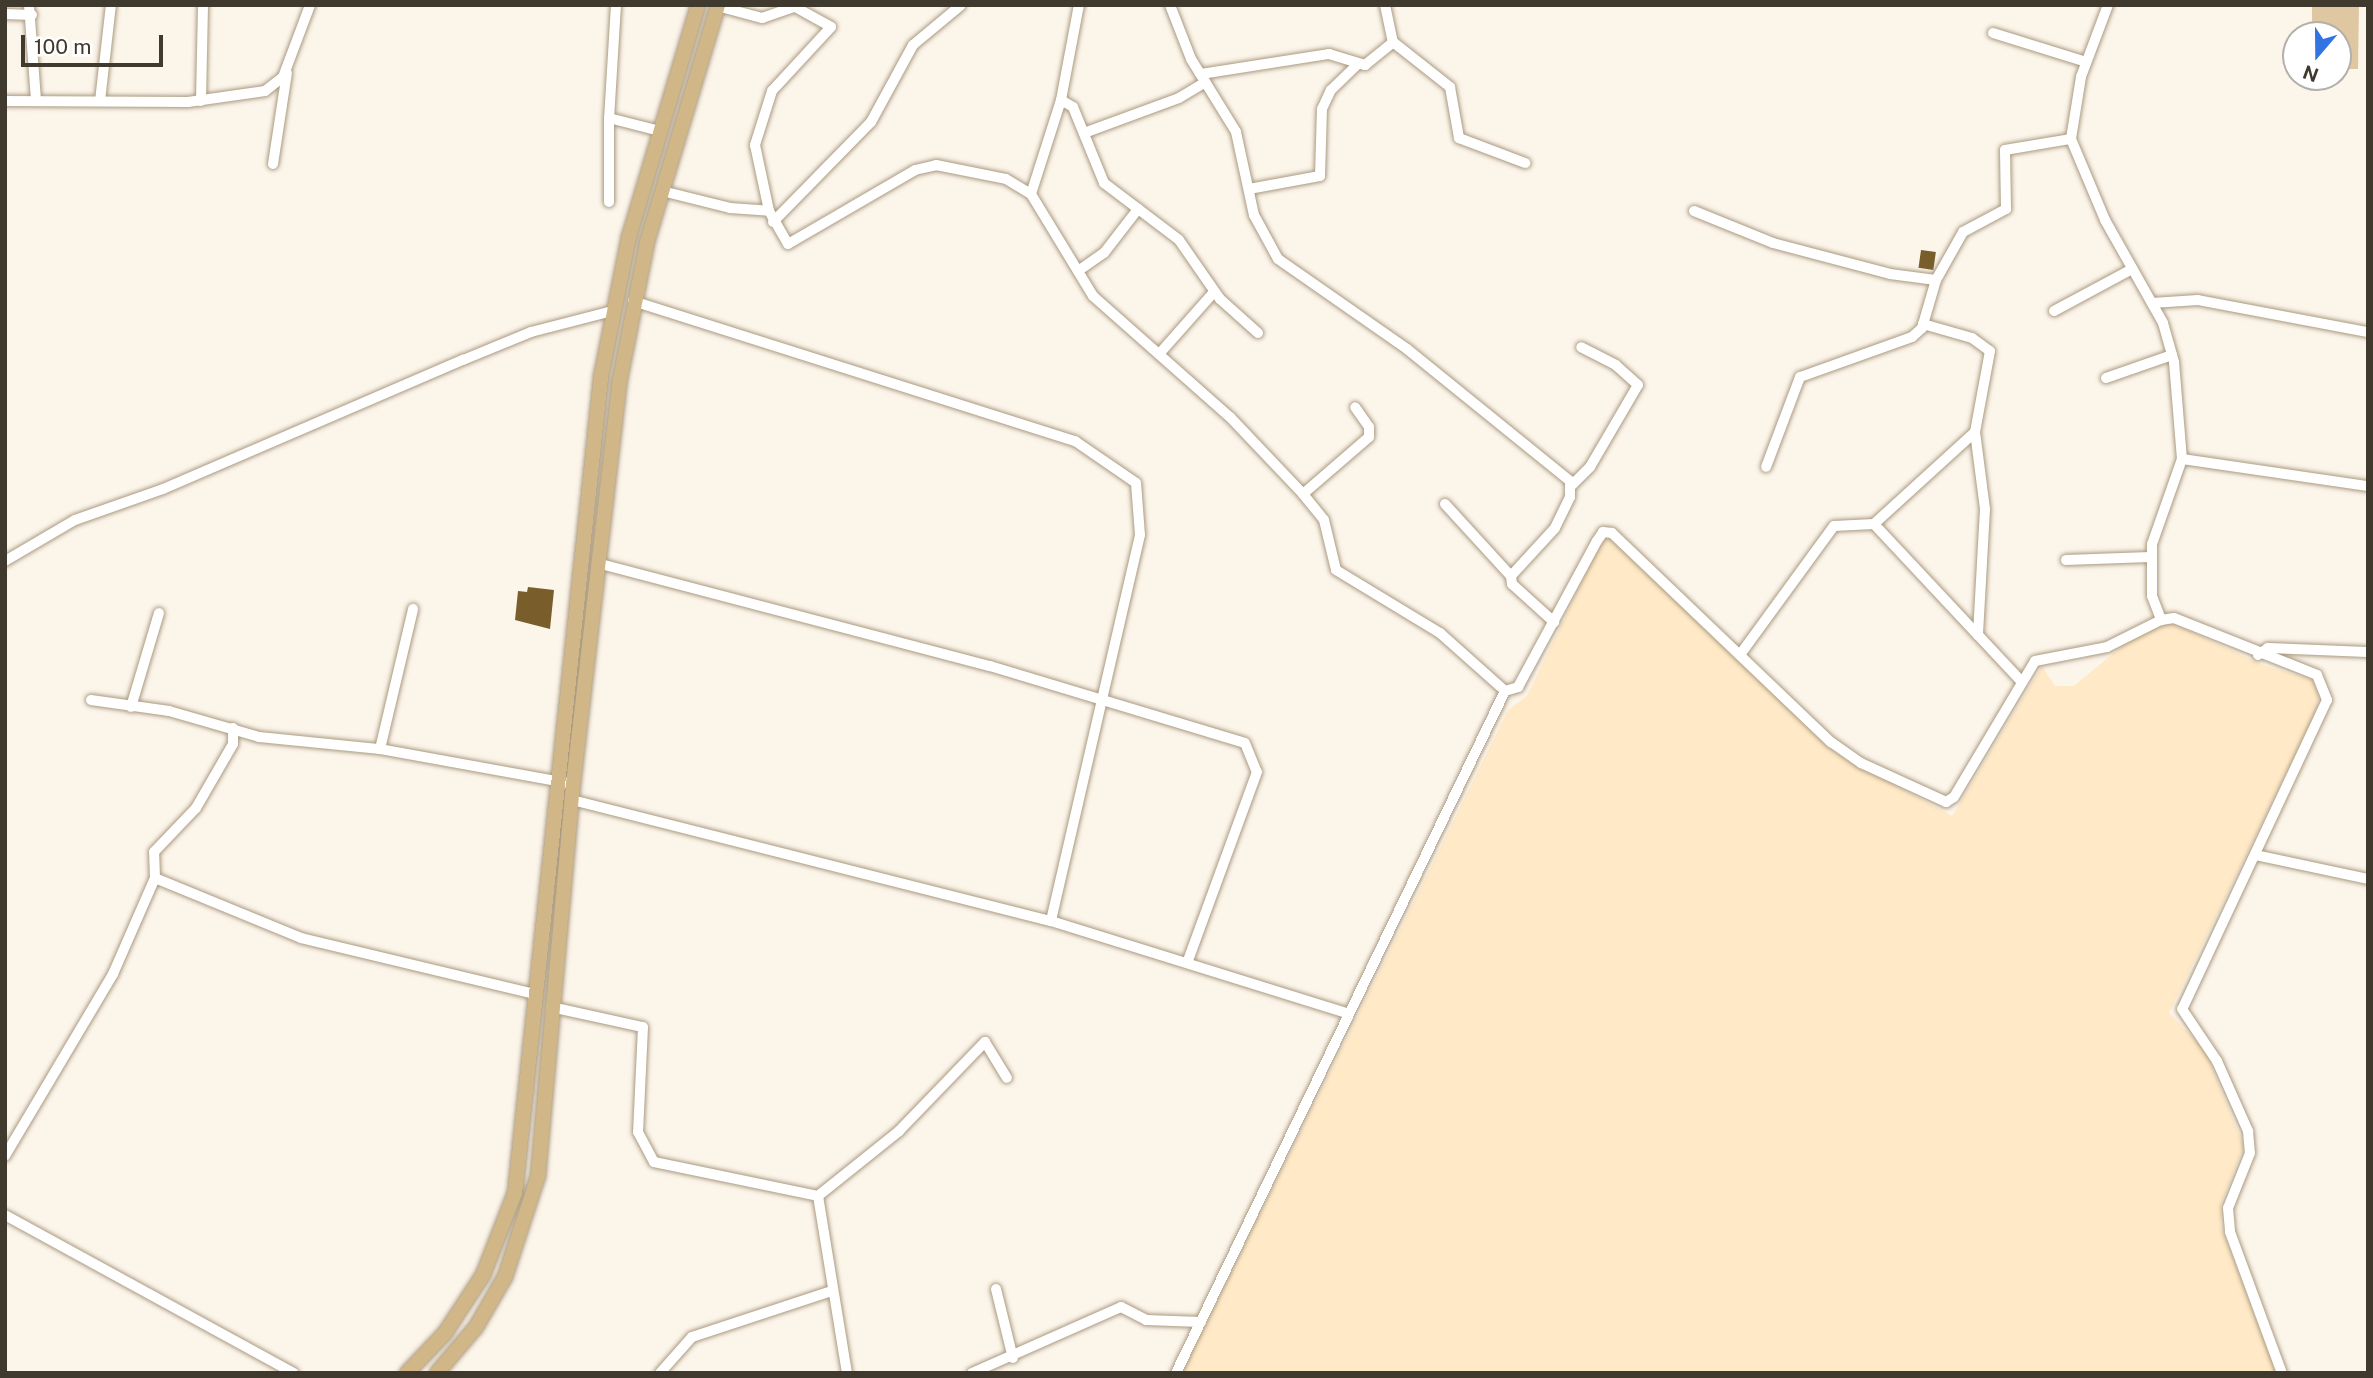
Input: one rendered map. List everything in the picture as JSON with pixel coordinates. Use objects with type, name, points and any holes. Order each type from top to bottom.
[{"type":"main road","points":[[407,1373],[464,1307],[510,1214],[554,782],[612,311],[660,131],[698,5]]},
{"type":"main road","points":[[437,1373],[492,1302],[524,1229],[538,1176],[572,792],[597,563],[633,301],[662,191],[718,6]]},
{"type":"street","points":[[100,101],[111,5]]},
{"type":"street","points":[[201,101],[203,5]]},
{"type":"street","points":[[609,202],[609,118],[616,5]]},
{"type":"street","points":[[773,222],[871,122],[912,45],[961,5]]},
{"type":"street","points":[[1031,194],[1062,100],[1079,5]]},
{"type":"street","points":[[1170,5],[1203,78],[1236,132],[1264,237],[1287,269],[1399,344],[1567,477],[1572,486]]},
{"type":"street","points":[[1385,5],[1394,41],[1450,87],[1462,141],[1525,163]]},
{"type":"street","points":[[2108,5],[2087,62],[2071,139],[2132,269],[2152,303],[2172,355],[2182,460],[2150,557],[2152,596],[2161,620]]},
{"type":"street","points":[[273,164],[288,67],[306,6]]},
{"type":"street","points":[[718,6],[762,18],[798,7],[831,27],[782,76],[761,118],[755,145],[758,179],[773,222],[788,244],[915,170],[936,165],[1006,179],[1031,194],[1093,296],[1160,353],[1303,494],[1324,520],[1336,570],[1440,633],[1505,691]]},
{"type":"street","points":[[5,14],[31,10],[36,101]]},
{"type":"street","points":[[1993,33],[2087,62]]},
{"type":"street","points":[[1084,133],[1179,98],[1203,78],[1329,54],[1357,65],[1369,64],[1394,41]]},
{"type":"street","points":[[1249,188],[1321,176],[1321,108],[1331,90],[1357,65]]},
{"type":"street","points":[[5,101],[201,101],[265,91],[288,67]]},
{"type":"street","points":[[1062,100],[1073,107],[1104,183],[1187,248],[1214,292],[1258,333]]},
{"type":"street","points":[[609,118],[660,131]]},
{"type":"street","points":[[1766,467],[1800,377],[1912,337],[1923,324],[1936,280],[1963,232],[2006,209],[2005,150],[2071,139]]},
{"type":"street","points":[[662,191],[730,208],[769,211]]},
{"type":"street","points":[[1078,271],[1104,253],[1138,209]]},
{"type":"street","points":[[1694,211],[1773,243],[1890,274],[1936,280]]},
{"type":"street","points":[[2054,311],[2132,269]]},
{"type":"street","points":[[1160,353],[1214,292]]},
{"type":"street","points":[[2152,303],[2198,300],[2368,332]]},
{"type":"street","points":[[633,301],[1075,441],[1123,469],[1136,483],[1140,498],[1139,535],[1104,699],[1051,921]]},
{"type":"street","points":[[5,561],[75,520],[163,489],[463,359],[531,332],[612,311]]},
{"type":"street","points":[[1923,324],[1972,338],[1990,351],[1975,432],[1985,509],[1978,635]]},
{"type":"street","points":[[1511,576],[1555,528],[1572,486],[1590,467],[1638,385],[1616,365],[1581,347]]},
{"type":"street","points":[[2106,378],[2172,355]]},
{"type":"street","points":[[1303,494],[1369,437],[1370,427],[1355,407]]},
{"type":"street","points":[[1742,652],[1834,526],[1874,524],[1975,432]]},
{"type":"street","points":[[2182,460],[2368,486]]},
{"type":"street","points":[[1445,504],[1511,576],[1512,584],[1554,622]]},
{"type":"street","points":[[1874,524],[2022,682]]},
{"type":"street","points":[[1176,1373],[1505,691],[1518,687],[1603,532],[1612,533],[1742,652],[1831,742],[1861,762],[1946,802],[1954,797],[2035,660],[2097,650],[2161,620],[2192,624],[2258,655],[2317,675],[2327,699],[2182,1009],[2217,1061],[2248,1131],[2250,1153],[2228,1208],[2230,1232],[2282,1373]]},
{"type":"street","points":[[2066,560],[2150,557]]},
{"type":"street","points":[[597,563],[1104,699],[1245,743],[1254,754],[1257,772],[1187,963]]},
{"type":"street","points":[[380,748],[413,608]]},
{"type":"street","points":[[131,707],[159,613]]},
{"type":"street","points":[[2258,655],[2268,648],[2368,652]]},
{"type":"street","points":[[91,700],[233,728],[259,737],[380,748],[554,782],[572,792],[1051,921],[1349,1014]]},
{"type":"street","points":[[5,1156],[113,974],[155,878],[155,852],[196,808],[233,744],[233,728]]},
{"type":"street","points":[[2255,855],[2368,879]]},
{"type":"street","points":[[155,878],[300,937],[534,994]]},
{"type":"street","points":[[551,1007],[643,1027],[638,1132],[654,1162],[818,1196]]},
{"type":"street","points":[[818,1196],[899,1131],[985,1042],[1007,1078]]},
{"type":"street","points":[[818,1196],[847,1373]]},
{"type":"street","points":[[5,1215],[294,1373]]},
{"type":"street","points":[[996,1289],[1013,1357]]},
{"type":"street","points":[[660,1373],[692,1337],[832,1291]]},
{"type":"street","points":[[972,1373],[1121,1307],[1146,1320],[1201,1322]]},
{"type":"shaded area","points":[[2312,5],[2359,5],[2358,69],[2352,69],[2352,21],[2312,21]]},
{"type":"shaded area","points":[[1612,538],[1833,751],[1952,816],[2042,666],[2055,686],[2074,686],[2128,641],[2169,622],[2263,665],[2313,680],[2319,694],[2316,711],[2169,1013],[2205,1050],[2244,1146],[2221,1204],[2221,1227],[2277,1373],[1182,1373],[1508,710],[1527,696],[1601,542]]},
{"type":"building","points":[[1921,250],[1936,252],[1933,270],[1918,268]]},
{"type":"building","points":[[528,587],[554,590],[550,629],[515,620],[518,591],[527,592]]}]
